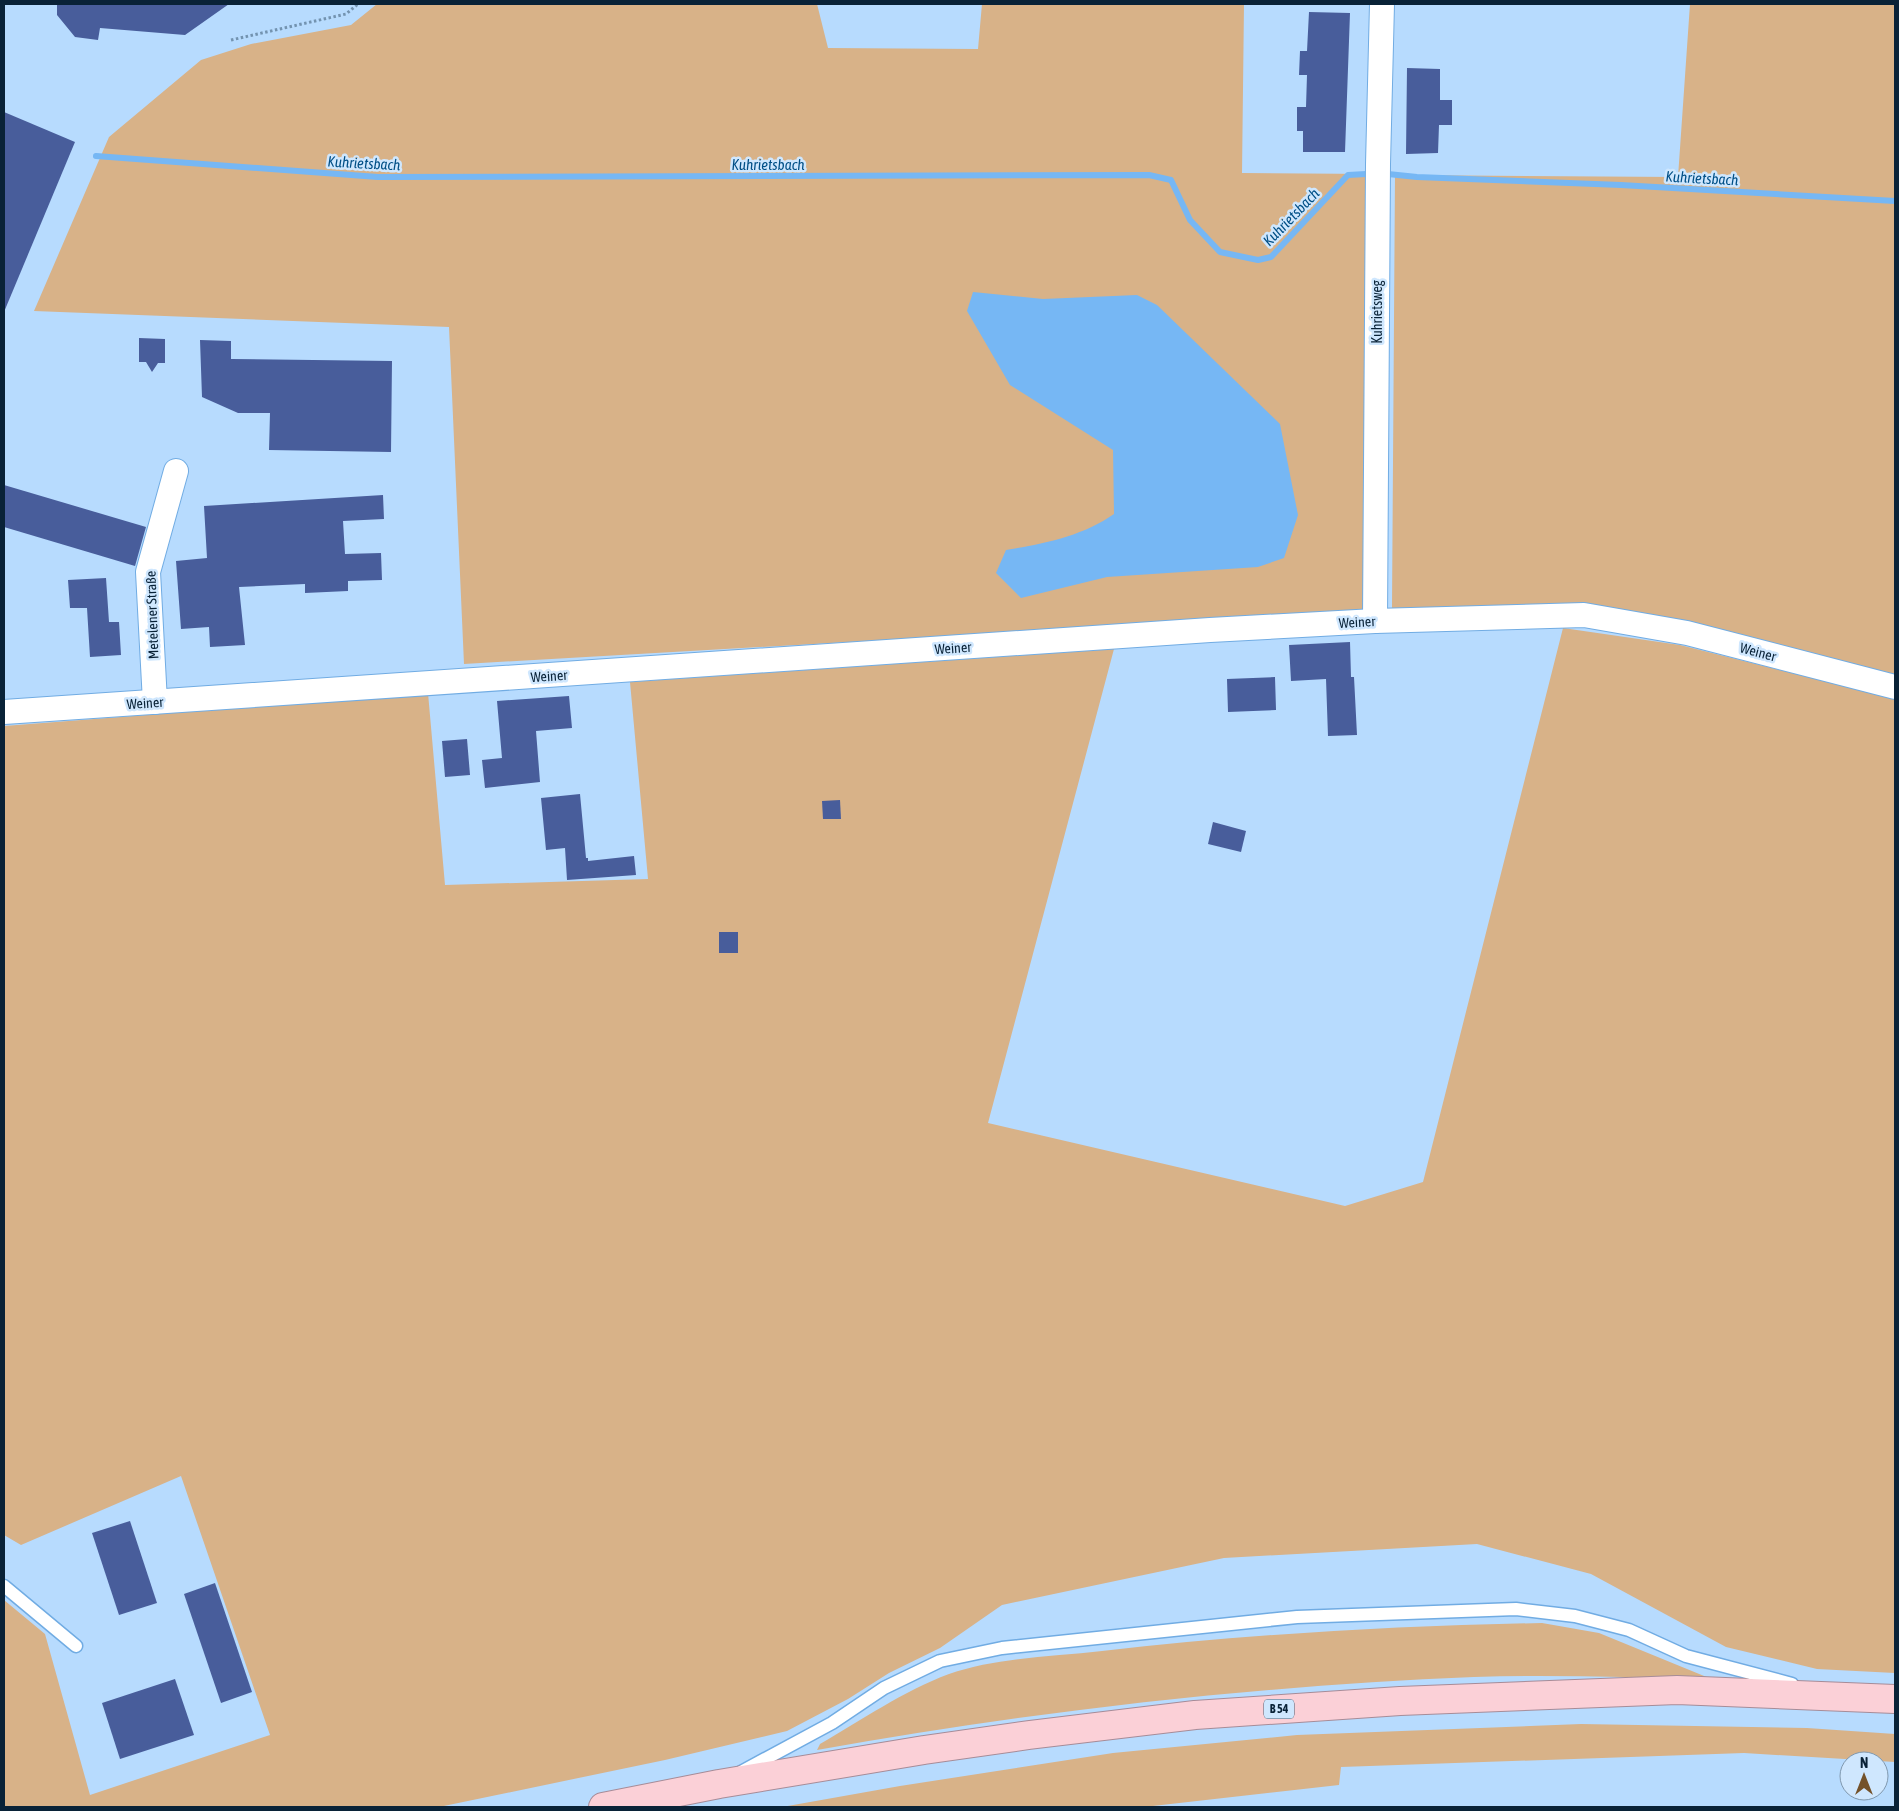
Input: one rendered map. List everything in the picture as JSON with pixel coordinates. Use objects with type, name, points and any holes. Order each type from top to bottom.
[{"type":"highway","name":"B 54","points":[[603,1807],[719,1784],[1029,1735],[1195,1715],[1400,1702],[1677,1690],[1895,1699]]},
{"type":"street","name":"Kuhrietsweg","points":[[1375,621],[1378,164],[1382,4]]},
{"type":"street","name":"Metelener Straße","points":[[155,702],[148,572],[176,471]]},
{"type":"street","name":"Weiner","points":[[4,712],[1375,621],[1584,615],[1687,633],[1895,687]]},
{"type":"lane","points":[[4,1586],[76,1646]]},
{"type":"lane","points":[[719,1784],[832,1723],[884,1688],[940,1661],[1002,1648],[1297,1617],[1516,1609],[1575,1616],[1629,1630],[1686,1656],[1742,1672],[1844,1696]]},
{"type":"path","points":[[230,40],[346,14],[358,4]]},
{"type":"shaded area","points":[[377,4],[817,4],[828,48],[978,49],[982,4],[1244,4],[1242,173],[1373,174],[1370,612],[464,664],[449,327],[34,311],[109,137],[201,60],[251,44],[351,25]]},
{"type":"shaded area","points":[[1690,4],[1895,4],[1895,677],[1587,605],[1392,608],[1395,175],[1678,177]]},
{"type":"shaded area","points":[[1563,628],[1680,645],[1895,699],[1895,1673],[1817,1669],[1726,1647],[1591,1574],[1477,1544],[1224,1558],[1002,1605],[940,1648],[889,1673],[848,1699],[787,1731],[665,1760],[439,1807],[4,1807],[4,1600],[45,1634],[90,1795],[270,1735],[181,1476],[21,1545],[4,1535],[4,726],[428,693],[445,885],[648,879],[630,682],[1114,649],[988,1123],[1345,1206],[1423,1182]]},
{"type":"shaded area","points":[[1542,1623],[1599,1633],[1709,1678],[1503,1676],[1309,1687],[1144,1702],[1062,1712],[980,1723],[817,1750],[820,1744],[915,1689],[949,1674],[986,1664],[1025,1658],[1267,1635],[1432,1626]]},
{"type":"shaded area","points":[[1581,1724],[1807,1728],[1895,1734],[1895,1762],[1889,1762],[1889,1751],[1839,1751],[1839,1759],[1744,1753],[1341,1767],[1339,1785],[1144,1807],[782,1807],[900,1786],[1113,1753],[1297,1735]]},
{"type":"water","points":[[973,292],[1043,299],[1137,295],[1157,305],[1280,424],[1298,515],[1284,558],[1258,567],[1107,577],[1021,598],[996,573],[1006,550],[1062,538],[1102,522],[1114,514],[1113,450],[1010,385],[967,311]]},
{"type":"building","points":[[57,4],[229,4],[185,35],[100,28],[98,40],[75,37],[57,15]]},
{"type":"building","points":[[1309,12],[1350,13],[1345,152],[1303,152],[1303,131],[1297,131],[1297,107],[1306,107],[1307,75],[1299,75],[1300,51],[1307,51]]},
{"type":"building","points":[[1407,68],[1440,69],[1440,100],[1452,100],[1452,125],[1439,125],[1438,153],[1406,154]]},
{"type":"building","points":[[4,112],[75,142],[4,312]]},
{"type":"building","points":[[139,338],[165,339],[165,363],[158,363],[152,372],[146,362],[139,362]]},
{"type":"building","points":[[200,340],[231,341],[231,359],[392,361],[391,452],[269,450],[270,413],[238,413],[202,397]]},
{"type":"building","points":[[4,485],[146,527],[135,566],[4,527]]},
{"type":"building","points":[[383,495],[384,519],[343,521],[345,554],[381,553],[382,580],[348,581],[348,591],[305,593],[305,584],[239,587],[245,645],[210,647],[209,627],[181,629],[176,561],[207,558],[204,506]]},
{"type":"building","points":[[106,578],[109,622],[119,622],[121,655],[90,657],[87,608],[70,608],[68,580]]},
{"type":"building","points":[[1350,642],[1351,677],[1354,677],[1357,735],[1328,736],[1326,679],[1291,681],[1289,645]]},
{"type":"building","points":[[1275,677],[1276,710],[1228,712],[1227,679]]},
{"type":"building","points":[[569,696],[572,728],[536,731],[540,782],[485,788],[482,760],[502,758],[497,701]]},
{"type":"building","points":[[467,739],[470,775],[445,777],[442,741]]},
{"type":"building","points":[[580,794],[586,858],[588,858],[588,861],[634,856],[636,875],[567,880],[565,848],[546,850],[541,798]]},
{"type":"building","points":[[840,800],[841,819],[823,819],[822,801]]},
{"type":"building","points":[[1213,822],[1246,831],[1241,852],[1208,844]]},
{"type":"building","points":[[719,932],[738,932],[738,953],[719,953]]},
{"type":"building","points":[[130,1521],[157,1603],[119,1615],[92,1533]]},
{"type":"building","points":[[215,1583],[252,1692],[221,1703],[184,1594]]},
{"type":"building","points":[[175,1679],[194,1735],[120,1759],[102,1703]]},
{"type":"waterway","name":"Kuhrietsbach","points":[[96,156],[378,177],[1149,175],[1171,180],[1190,220],[1220,252],[1258,260],[1271,257],[1348,175],[1366,174]]},
{"type":"waterway","name":"Kuhrietsbach","points":[[1388,174],[1895,201]]}]
